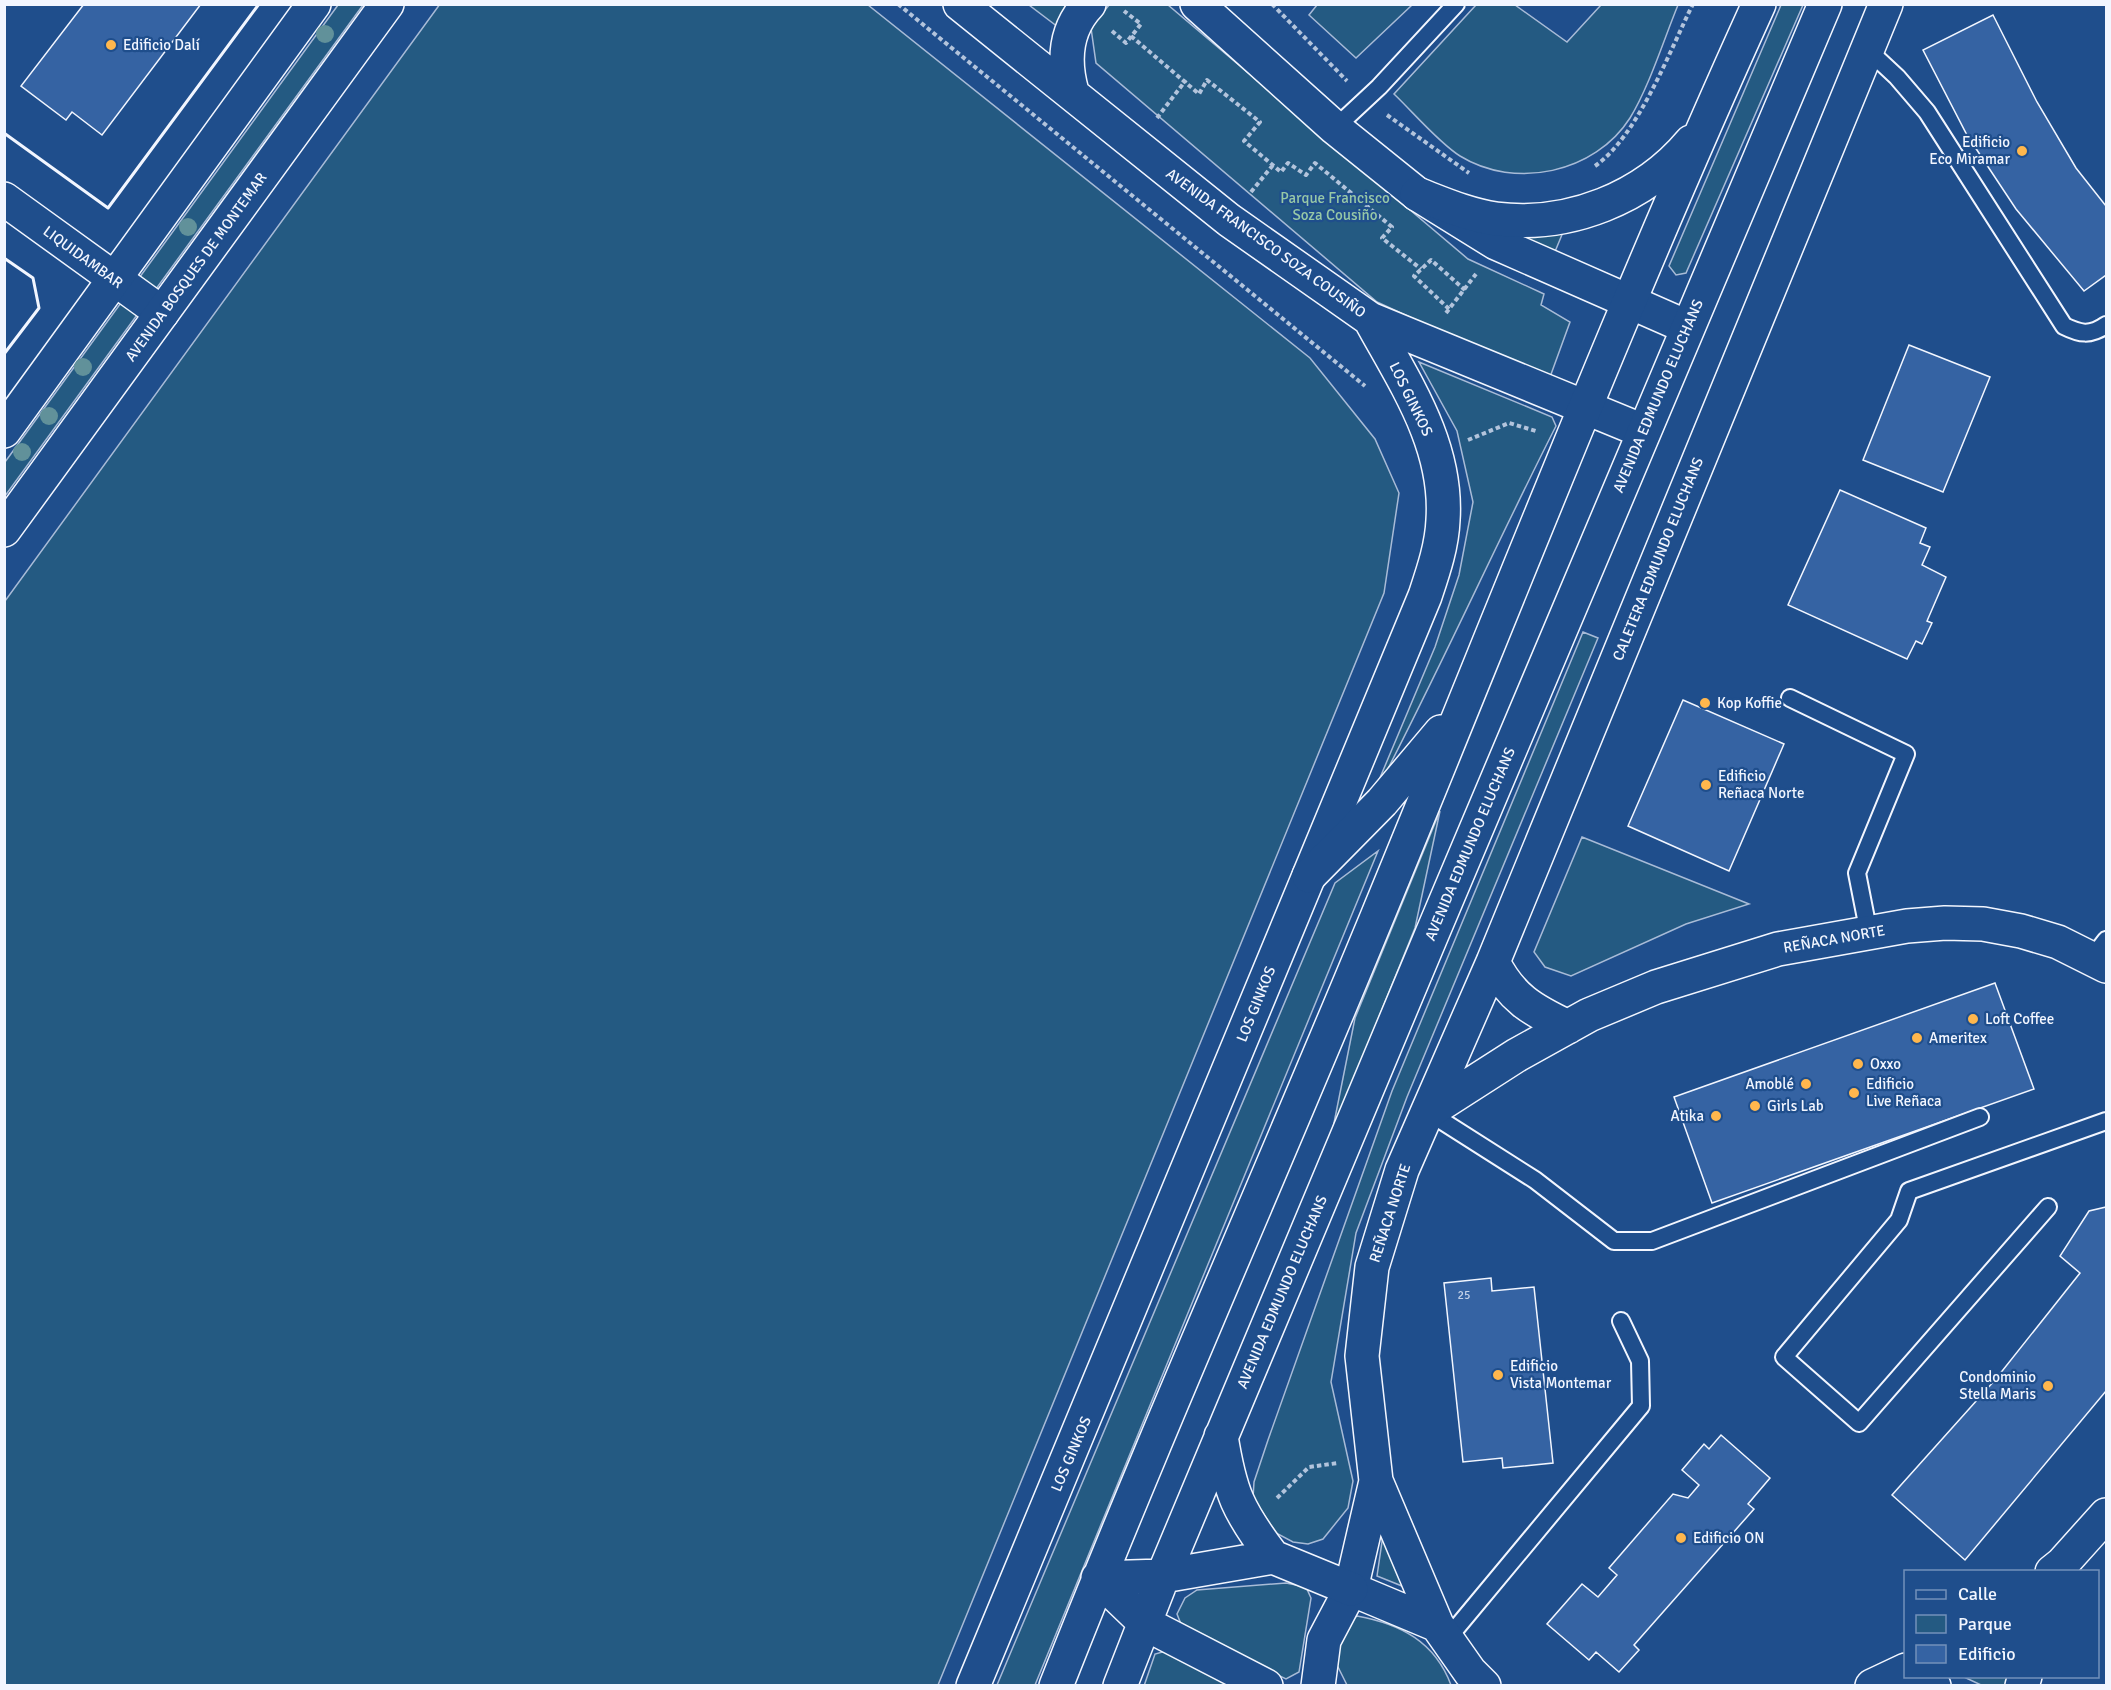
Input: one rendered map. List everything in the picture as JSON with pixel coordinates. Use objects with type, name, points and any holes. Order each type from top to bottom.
[{"type":"street","points":[[4,431],[315,4]]},
{"type":"street","name":"AVENIDA BOSQUES DE MONTEMAR","points":[[4,530],[387,4]]},
{"type":"street","name":"AVENIDA FRANCISCO SOZA COUSIÑO","points":[[960,4],[1229,220],[1370,320],[1643,431]]},
{"type":"street","points":[[1072,92],[1066,59],[1068,42],[1075,25],[1089,4]]},
{"type":"street","points":[[1197,4],[1335,128],[1417,194],[1496,243],[1687,327]]},
{"type":"street","name":"AVENIDA EDMUNDO ELUCHANS","points":[[1120,1686],[1221,1436],[1825,4]]},
{"type":"street","name":"CALETERA EDMUNDO ELUCHANS","points":[[1428,1112],[1493,962],[1886,4]]},
{"type":"street","points":[[1056,1686],[1098,1578],[1377,917],[1584,406],[1710,116],[1754,7]]},
{"type":"street","points":[[1417,194],[1460,211],[1496,219],[1531,221],[1573,216],[1630,194],[1658,176],[1681,154],[1710,116]]},
{"type":"street","name":"LIQUIDAMBAR","points":[[4,200],[162,313]]},
{"type":"street","name":"LOS GINKOS","points":[[973,1686],[1425,597],[1443,522],[1442,476],[1437,454],[1423,416],[1370,320]]},
{"type":"street","points":[[1309,876],[1382,802],[1460,710]]},
{"type":"street","name":"REÑACA NORTE","points":[[1474,1681],[1442,1631],[1376,1481],[1362,1356],[1372,1267],[1402,1170],[1428,1112],[1517,1055],[1568,1027],[1656,987],[1778,949],[1917,925],[1983,924],[2021,931],[2102,954]]},
{"type":"street","points":[[1493,962],[1505,986],[1535,1011],[1568,1027]]},
{"type":"street","points":[[1221,1436],[1234,1498],[1250,1526],[1273,1557],[1351,1589],[1442,1631]]},
{"type":"street","name":"REÑACA NORTE","points":[[1318,1686],[1324,1640],[1351,1589],[1376,1481]]},
{"type":"street","points":[[2058,1569],[2106,1515]]},
{"type":"street","points":[[1098,1578],[1163,1576],[1273,1557]]},
{"type":"street","points":[[1098,1578],[1146,1624],[1266,1686]]},
{"type":"street","points":[[1906,1678],[1934,1686]]},
{"type":"lane","points":[[1335,128],[1365,100],[1456,4]]},
{"type":"lane","points":[[1868,50],[1927,112],[2064,326],[2081,334],[2097,331],[2106,324]]},
{"type":"lane","points":[[1790,698],[1906,754],[1857,873],[1869,934]]},
{"type":"lane","points":[[1428,1112],[1535,1180],[1614,1241],[1652,1241],[1980,1118]]},
{"type":"lane","points":[[2048,1207],[1859,1423],[1784,1358],[1899,1220],[1909,1191],[2106,1121]]},
{"type":"lane","points":[[1442,1631],[1641,1406],[1640,1361],[1621,1321]]},
{"type":"path","points":[[898,4],[1368,388]]},
{"type":"path","points":[[1117,4],[1141,24],[1131,36],[1186,80],[1199,94],[1207,80],[1260,122],[1245,141],[1281,172],[1288,163],[1306,175],[1315,163],[1392,227],[1382,238],[1421,268]]},
{"type":"path","points":[[1272,4],[1365,100],[1475,176]]},
{"type":"path","points":[[1587,172],[1606,159],[1622,141],[1693,4]]},
{"type":"path","points":[[1136,147],[1186,80]]},
{"type":"path","points":[[1449,309],[1414,276],[1431,260],[1465,290]]},
{"type":"green space","points":[[440,4],[868,5],[1310,358],[1375,439],[1399,493],[1384,593],[938,1685],[5,1685],[5,601]]},
{"type":"green space","points":[[338,5],[363,5],[5,496],[5,462]]},
{"type":"green space","points":[[1029,5],[1070,5],[1062,30]]},
{"type":"green space","name":"Parque Francisco Soza Cousiño","points":[[1109,5],[1168,5],[1468,259],[1544,294],[1541,305],[1570,322],[1550,377],[1492,355],[1377,302],[1096,63],[1091,28]]},
{"type":"green space","points":[[1317,5],[1412,5],[1356,58],[1309,15]]},
{"type":"green space","points":[[1476,5],[1515,5],[1567,42],[1601,5],[1678,5],[1644,92],[1630,118],[1615,137],[1596,152],[1575,163],[1552,170],[1529,173],[1505,172],[1482,166],[1460,156],[1435,135],[1394,94]]},
{"type":"green space","points":[[1781,5],[1803,5],[1686,273],[1676,275],[1669,266]]},
{"type":"green space","points":[[1566,225],[1554,254],[1507,232]]},
{"type":"green space","points":[[1419,362],[1552,417],[1556,426],[1415,716],[1366,811],[1435,647],[1459,575],[1473,502],[1457,431]]},
{"type":"green space","points":[[1583,632],[1598,638],[1407,1097],[1356,1233],[1331,1382],[1353,1481],[1348,1508],[1323,1539],[1308,1544],[1293,1542],[1276,1533],[1253,1498],[1254,1482],[1392,1091]]},
{"type":"green space","points":[[1440,811],[1415,928],[1332,1133],[1355,1018]]},
{"type":"green space","points":[[1582,837],[1749,904],[1686,924],[1571,976],[1545,967],[1534,952]]},
{"type":"green space","points":[[1378,851],[1035,1685],[997,1685],[1335,883]]},
{"type":"green space","points":[[1383,1535],[1407,1588],[1377,1576]]},
{"type":"green space","points":[[1286,1583],[1306,1587],[1311,1598],[1299,1672],[1286,1679],[1183,1629],[1177,1614],[1185,1598],[1197,1590]]},
{"type":"green space","points":[[1357,1616],[1388,1624],[1414,1637],[1436,1657],[1451,1685],[1347,1685],[1333,1657],[1342,1626]]},
{"type":"green space","points":[[1166,1651],[1241,1686],[1144,1686],[1155,1654]]},
{"type":"green space","points":[[1966,1678],[2014,1678],[2012,1686],[1981,1685]]},
{"type":"building","name":"Edificio Dalí","points":[[84,4],[201,4],[102,135],[72,112],[66,120],[21,86]]},
{"type":"building","name":"Edificio Eco Miramar","points":[[1993,15],[2037,102],[2076,168],[2106,206],[2106,275],[2084,291],[2016,209],[1967,135],[1923,50]]},
{"type":"building","points":[[1909,345],[1990,377],[1943,492],[1863,460]]},
{"type":"building","points":[[1840,490],[1926,528],[1920,543],[1930,547],[1922,565],[1946,577],[1927,621],[1932,623],[1922,644],[1916,641],[1907,659],[1788,605]]},
{"type":"building","name":"Edificio Reñaca Norte","points":[[1683,700],[1784,744],[1729,871],[1628,826]]},
{"type":"building","name":"Edificio Live Reñaca","points":[[1995,983],[2034,1089],[1712,1203],[1674,1097]]},
{"type":"building","name":"Condominio Stella Maris","points":[[2106,1207],[2106,1391],[1965,1560],[1892,1495],[1995,1380],[2080,1273],[2060,1256],[2089,1211]]},
{"type":"building","name":"Edificio Vista Montemar","points":[[1491,1278],[1492,1291],[1534,1287],[1553,1463],[1503,1468],[1502,1458],[1463,1462],[1444,1283]]},
{"type":"building","name":"Edificio ON","points":[[1721,1435],[1770,1478],[1748,1504],[1754,1509],[1634,1645],[1639,1650],[1619,1672],[1596,1652],[1589,1660],[1547,1624],[1582,1584],[1598,1597],[1617,1575],[1609,1568],[1673,1494],[1688,1498],[1699,1485],[1682,1470],[1704,1444],[1709,1449]]},
{"type":"wall","points":[[4,133],[108,208],[259,4]]},
{"type":"wall","points":[[4,258],[33,278],[39,308],[4,354]]},
{"type":"place","name":"Edificio Dalí","points":[[111,45]]},
{"type":"place","name":"Edificio Eco Miramar","points":[[2022,151]]},
{"type":"place","name":"Kop Koffie","points":[[1705,703]]},
{"type":"place","name":"Edificio Reñaca Norte","points":[[1706,785]]},
{"type":"place","name":"Loft Coffee","points":[[1973,1019]]},
{"type":"place","name":"Ameritex","points":[[1917,1038]]},
{"type":"place","name":"Oxxo","points":[[1858,1064]]},
{"type":"place","name":"Amoblé","points":[[1806,1084]]},
{"type":"place","name":"Edificio Live Reñaca","points":[[1854,1093]]},
{"type":"place","name":"Girls Lab","points":[[1755,1106]]},
{"type":"place","name":"Atika","points":[[1716,1116]]},
{"type":"place","name":"Edificio Vista Montemar","points":[[1498,1375]]},
{"type":"place","name":"Condominio Stella Maris","points":[[2048,1386]]},
{"type":"place","name":"Edificio ON","points":[[1681,1538]]}]
